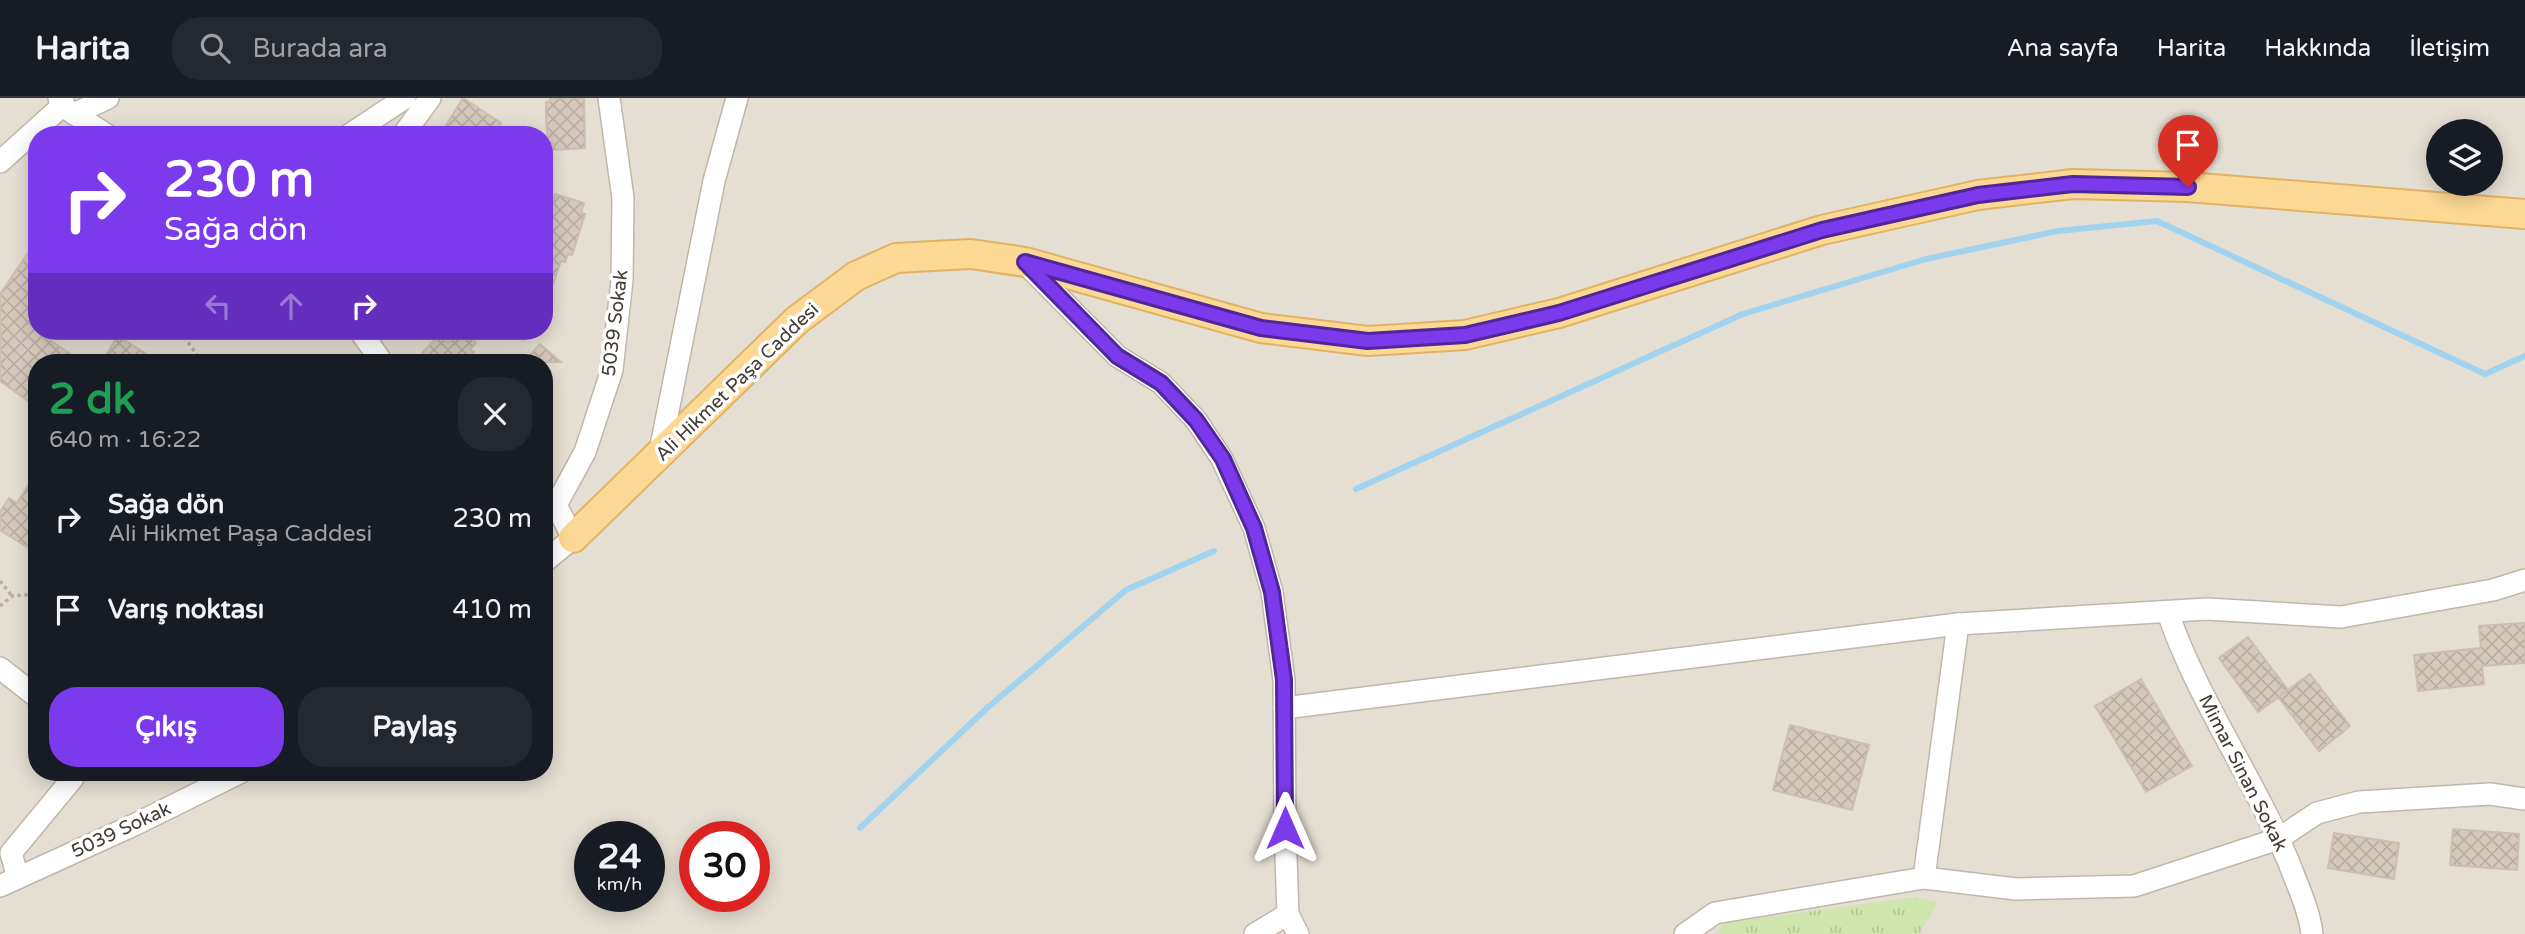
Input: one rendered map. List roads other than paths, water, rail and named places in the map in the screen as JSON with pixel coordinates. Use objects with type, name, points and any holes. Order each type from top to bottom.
[{"type":"main road","name":"Ali Hikmet Paşa Caddesi","points":[[573,538],[797,320],[856,276],[896,258],[971,254],[1025,262],[1261,328],[1368,341],[1465,335],[1559,313],[1822,230],[1978,195],[2059,186],[2188,187],[2525,214]]},
{"type":"street","points":[[40,126],[65,104],[108,98]]},
{"type":"street","points":[[363,126],[405,98]]},
{"type":"street","points":[[410,126],[430,98]]},
{"type":"street","name":"5039 Sokak","points":[[573,538],[556,505],[585,452],[612,370],[622,280],[623,198],[609,98]]},
{"type":"street","points":[[658,458],[714,181],[737,98]]},
{"type":"street","points":[[65,104],[95,126]]},
{"type":"street","points":[[0,162],[28,137]]},
{"type":"street","points":[[1025,262],[1117,356],[1161,383],[1196,420],[1223,459],[1254,528],[1272,592],[1284,680],[1285,828],[1289,914],[1298,934]]},
{"type":"street","points":[[553,555],[573,538]]},
{"type":"street","points":[[1284,708],[1958,624],[2207,609],[2341,617],[2493,590],[2525,580]]},
{"type":"street","name":"Mimar Sinan Sokak","points":[[2168,613],[2181,650],[2278,839],[2310,916],[2312,934]]},
{"type":"street","points":[[1924,878],[1958,624]]},
{"type":"street","points":[[0,667],[28,690]]},
{"type":"street","points":[[9,882],[11,853],[71,781]]},
{"type":"street","name":"5039 Sokak","points":[[9,882],[222,781]]},
{"type":"street","points":[[1685,934],[1715,913],[1924,878],[2016,889],[2134,886],[2278,839],[2317,813],[2359,802],[2490,794],[2525,799]]},
{"type":"street","points":[[1255,934],[1289,914]]},
{"type":"waterway","points":[[1356,489],[1743,314],[1926,259],[2058,231],[2157,221],[2485,374],[2525,356]]},
{"type":"waterway","points":[[860,828],[986,709],[1126,590],[1214,551]]}]
